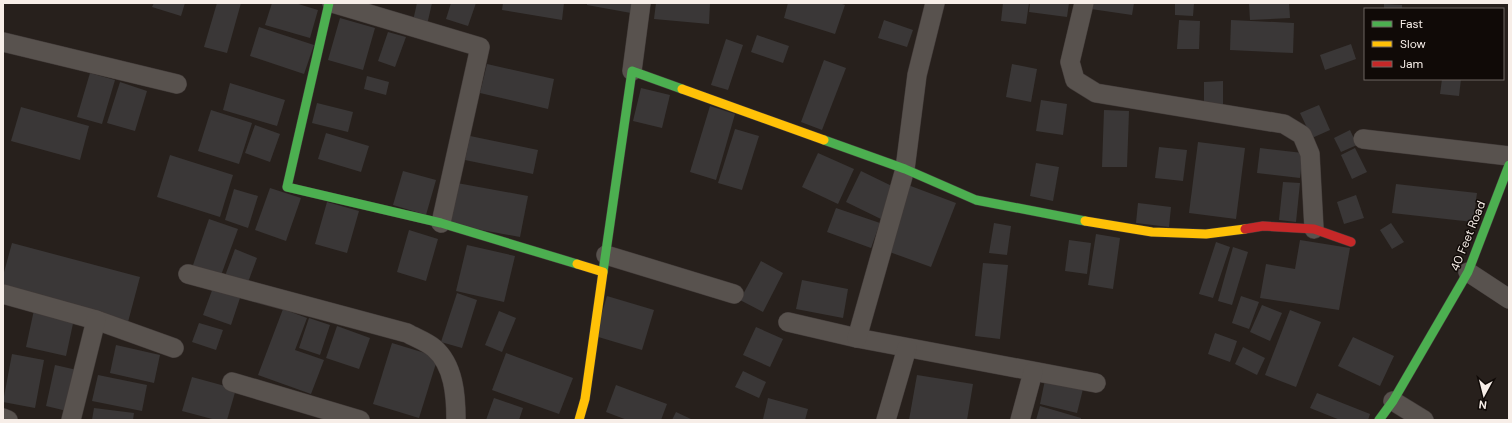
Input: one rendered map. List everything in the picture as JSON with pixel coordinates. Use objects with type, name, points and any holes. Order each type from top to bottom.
[{"type":"street","points":[[441,223],[480,47],[330,3],[287,187],[734,294]]},
{"type":"street","points":[[579,420],[585,399],[641,3]]},
{"type":"street","points":[[857,338],[905,169],[917,74],[935,3]]},
{"type":"street","points":[[1084,3],[1070,62],[1075,80],[1096,93],[1284,124],[1296,131],[1302,135],[1310,154],[1314,229]]},
{"type":"street","points":[[3,42],[178,84]]},
{"type":"street","points":[[632,71],[905,169],[976,200],[1035,212],[1152,232],[1206,234],[1263,226],[1314,229],[1351,242]]},
{"type":"street","points":[[1363,139],[1509,156]]},
{"type":"street","name":"40 Feet Road","points":[[1379,420],[1393,401],[1445,314],[1468,272],[1509,165]]},
{"type":"street","points":[[1468,272],[1509,299]]},
{"type":"street","points":[[188,274],[407,333],[435,349],[451,371],[456,406],[456,420]]},
{"type":"street","points":[[3,294],[96,320],[174,348]]},
{"type":"street","points":[[71,420],[96,320]]},
{"type":"street","points":[[788,322],[907,348],[1096,383]]},
{"type":"street","points":[[886,420],[907,348]]},
{"type":"street","points":[[1020,420],[1033,372]]},
{"type":"street","points":[[232,382],[360,420]]},
{"type":"street","points":[[1393,401],[1424,420]]},
{"type":"street","points":[[3,418],[8,420]]},
{"type":"building","points":[[154,3],[185,3],[181,16],[152,7]]},
{"type":"building","points":[[217,3],[241,3],[227,53],[204,47]]},
{"type":"building","points":[[272,3],[295,3],[318,10],[310,38],[265,25]]},
{"type":"building","points":[[417,3],[432,3],[427,25],[413,21]]},
{"type":"building","points":[[451,3],[476,3],[468,26],[446,19]]},
{"type":"building","points":[[503,3],[564,3],[562,20],[502,10]]},
{"type":"building","points":[[587,3],[633,3],[631,13],[587,5]]},
{"type":"building","points":[[656,3],[710,3],[709,24],[654,19]]},
{"type":"building","points":[[788,3],[839,3],[845,5],[835,34],[784,18]]},
{"type":"building","points":[[1003,3],[1029,3],[1026,24],[1001,21]]},
{"type":"building","points":[[1030,3],[1069,3],[1067,17],[1029,12]]},
{"type":"building","points":[[1092,3],[1134,3],[1132,15],[1091,9]]},
{"type":"building","points":[[1175,3],[1194,3],[1193,16],[1175,15]]},
{"type":"building","points":[[1249,3],[1289,3],[1290,18],[1250,20]]},
{"type":"building","points":[[1384,4],[1402,5],[1402,8],[1384,8]]},
{"type":"building","points":[[340,18],[375,28],[363,70],[328,60]]},
{"type":"building","points":[[884,20],[913,30],[907,47],[878,38]]},
{"type":"building","points":[[1179,20],[1200,21],[1199,49],[1177,49]]},
{"type":"building","points":[[1231,20],[1294,23],[1293,53],[1230,50]]},
{"type":"building","points":[[259,27],[314,45],[304,74],[250,56]]},
{"type":"building","points":[[388,32],[406,37],[395,67],[378,61]]},
{"type":"building","points":[[757,35],[789,46],[783,63],[751,52]]},
{"type":"building","points":[[726,39],[743,45],[728,90],[711,85]]},
{"type":"building","points":[[1351,44],[1356,59],[1325,70],[1320,55]]},
{"type":"building","points":[[824,60],[846,68],[822,130],[801,122]]},
{"type":"building","points":[[487,64],[554,79],[548,109],[480,93]]},
{"type":"building","points":[[1012,64],[1037,69],[1031,102],[1006,97]]},
{"type":"building","points":[[90,73],[115,80],[102,124],[77,117]]},
{"type":"building","points":[[367,76],[389,82],[386,95],[364,89]]},
{"type":"building","points":[[1442,80],[1461,80],[1459,96],[1440,94]]},
{"type":"building","points":[[1223,81],[1223,107],[1204,107],[1204,82]]},
{"type":"building","points":[[120,82],[147,91],[135,131],[107,123]]},
{"type":"building","points":[[230,83],[285,100],[277,126],[223,110]]},
{"type":"building","points":[[641,88],[670,95],[662,128],[633,121]]},
{"type":"building","points":[[1041,100],[1067,104],[1063,135],[1036,131]]},
{"type":"building","points":[[317,103],[353,112],[348,132],[312,123]]},
{"type":"building","points":[[1319,105],[1330,130],[1312,138],[1300,113]]},
{"type":"building","points":[[710,106],[735,114],[716,180],[690,172]]},
{"type":"building","points":[[21,107],[89,126],[80,160],[11,141]]},
{"type":"building","points":[[211,110],[252,123],[239,164],[198,151]]},
{"type":"building","points":[[1104,110],[1129,111],[1127,167],[1102,167]]},
{"type":"building","points":[[255,125],[280,134],[270,162],[245,153]]},
{"type":"building","points":[[735,129],[759,136],[742,190],[718,183]]},
{"type":"building","points":[[1350,130],[1357,145],[1341,152],[1334,138]]},
{"type":"building","points":[[326,133],[369,146],[361,172],[318,159]]},
{"type":"building","points":[[470,136],[538,150],[533,174],[465,160]]},
{"type":"building","points":[[1198,142],[1245,148],[1236,219],[1189,213]]},
{"type":"building","points":[[1159,147],[1187,150],[1183,181],[1155,178]]},
{"type":"building","points":[[1260,148],[1303,153],[1300,178],[1257,173]]},
{"type":"building","points":[[1355,148],[1367,172],[1352,179],[1341,155]]},
{"type":"building","points":[[818,153],[854,169],[838,204],[802,187]]},
{"type":"building","points":[[170,155],[233,175],[220,217],[157,197]]},
{"type":"building","points":[[1036,163],[1059,167],[1053,201],[1030,196]]},
{"type":"building","points":[[403,171],[436,180],[426,215],[393,205]]},
{"type":"building","points":[[861,171],[898,189],[883,220],[846,202]]},
{"type":"building","points":[[1283,182],[1300,183],[1296,222],[1279,220]]},
{"type":"building","points":[[457,183],[528,196],[520,237],[449,224]]},
{"type":"building","points":[[1396,184],[1477,193],[1473,222],[1392,213]]},
{"type":"building","points":[[908,185],[956,203],[931,267],[884,250]]},
{"type":"building","points":[[270,188],[301,198],[286,241],[255,230]]},
{"type":"building","points":[[234,189],[258,196],[248,228],[225,220]]},
{"type":"building","points":[[1356,195],[1364,218],[1344,224],[1337,202]]},
{"type":"building","points":[[327,202],[359,211],[347,253],[315,244]]},
{"type":"building","points":[[1138,203],[1171,207],[1169,227],[1136,223]]},
{"type":"building","points":[[836,208],[880,223],[871,248],[827,232]]},
{"type":"building","points":[[209,219],[238,229],[220,278],[192,268]]},
{"type":"building","points":[[994,223],[1011,226],[1007,255],[989,253]]},
{"type":"building","points":[[1391,223],[1404,242],[1392,249],[1380,230]]},
{"type":"building","points":[[409,230],[438,239],[426,281],[397,272]]},
{"type":"building","points":[[1096,234],[1120,238],[1113,289],[1088,285]]},
{"type":"building","points":[[1069,240],[1091,243],[1087,274],[1065,271]]},
{"type":"building","points":[[1300,240],[1350,248],[1339,310],[1260,298],[1266,264],[1295,269]]},
{"type":"building","points":[[1216,242],[1230,247],[1213,298],[1199,294]]},
{"type":"building","points":[[12,243],[140,277],[128,322],[3,289],[3,276]]},
{"type":"building","points":[[467,245],[515,256],[504,302],[456,291]]},
{"type":"building","points":[[1233,247],[1248,252],[1232,305],[1218,301]]},
{"type":"building","points":[[235,249],[257,258],[247,285],[225,276]]},
{"type":"building","points":[[761,261],[783,273],[763,312],[740,300]]},
{"type":"building","points":[[983,263],[1008,265],[1000,339],[975,336]]},
{"type":"building","points":[[802,280],[848,289],[843,318],[796,309]]},
{"type":"building","points":[[214,285],[241,295],[231,325],[203,315]]},
{"type":"building","points":[[457,293],[477,300],[462,348],[441,342]]},
{"type":"building","points":[[607,296],[654,310],[642,350],[595,336]]},
{"type":"building","points":[[1241,296],[1259,302],[1249,329],[1232,323]]},
{"type":"building","points":[[1262,305],[1282,313],[1270,341],[1250,332]]},
{"type":"building","points":[[283,309],[307,318],[295,350],[324,360],[311,394],[258,375]]},
{"type":"building","points":[[34,310],[74,319],[66,356],[26,347]]},
{"type":"building","points":[[1290,310],[1321,322],[1296,387],[1265,375]]},
{"type":"building","points":[[499,311],[516,318],[502,352],[485,345]]},
{"type":"building","points":[[309,318],[330,325],[320,355],[299,348]]},
{"type":"building","points":[[199,323],[223,330],[216,350],[192,342]]},
{"type":"building","points":[[337,326],[370,338],[359,369],[326,358]]},
{"type":"building","points":[[756,327],[783,339],[770,367],[743,355]]},
{"type":"building","points":[[1215,333],[1237,341],[1230,362],[1208,354]]},
{"type":"building","points":[[1353,337],[1394,356],[1380,386],[1338,366]]},
{"type":"building","points":[[392,343],[438,357],[419,418],[373,404]]},
{"type":"building","points":[[116,345],[160,355],[154,383],[110,373]]},
{"type":"building","points":[[1243,347],[1265,358],[1257,375],[1235,364]]},
{"type":"building","points":[[506,353],[573,378],[559,414],[492,390]]},
{"type":"building","points":[[12,354],[44,360],[35,408],[3,402]]},
{"type":"building","points":[[55,365],[77,370],[67,411],[46,406]]},
{"type":"building","points":[[743,371],[766,382],[759,398],[735,387]]},
{"type":"building","points":[[98,375],[147,385],[142,411],[92,401]]},
{"type":"building","points":[[917,375],[973,384],[967,420],[909,420]]},
{"type":"building","points":[[192,377],[236,389],[227,420],[216,420],[182,411]]},
{"type":"building","points":[[1045,380],[1083,389],[1077,413],[1040,404]]},
{"type":"building","points":[[616,385],[667,404],[661,420],[627,420],[606,412]]},
{"type":"building","points":[[1317,393],[1370,414],[1368,420],[1340,420],[1310,408]]},
{"type":"building","points":[[494,398],[523,408],[519,420],[486,420]]},
{"type":"building","points":[[768,398],[808,409],[805,420],[763,419]]},
{"type":"building","points":[[1040,406],[1081,418],[1081,420],[1036,420]]},
{"type":"building","points":[[94,408],[134,413],[133,420],[92,420]]},
{"type":"building","points":[[676,412],[693,420],[672,420]]},
{"type":"traffic: fast","points":[[329,3],[287,187],[441,223],[577,264]]},
{"type":"traffic: fast","points":[[603,272],[632,71],[682,89]]},
{"type":"traffic: fast","points":[[824,140],[905,169],[976,200],[1085,221]]},
{"type":"traffic: fast","points":[[1379,420],[1393,401],[1468,272],[1509,165]]},
{"type":"traffic: slow","points":[[682,89],[824,140]]},
{"type":"traffic: slow","points":[[1085,221],[1152,232],[1206,234],[1245,229]]},
{"type":"traffic: slow","points":[[577,264],[603,272],[585,399],[579,420]]},
{"type":"traffic: jam","points":[[1245,229],[1263,226],[1314,229],[1351,242]]}]
